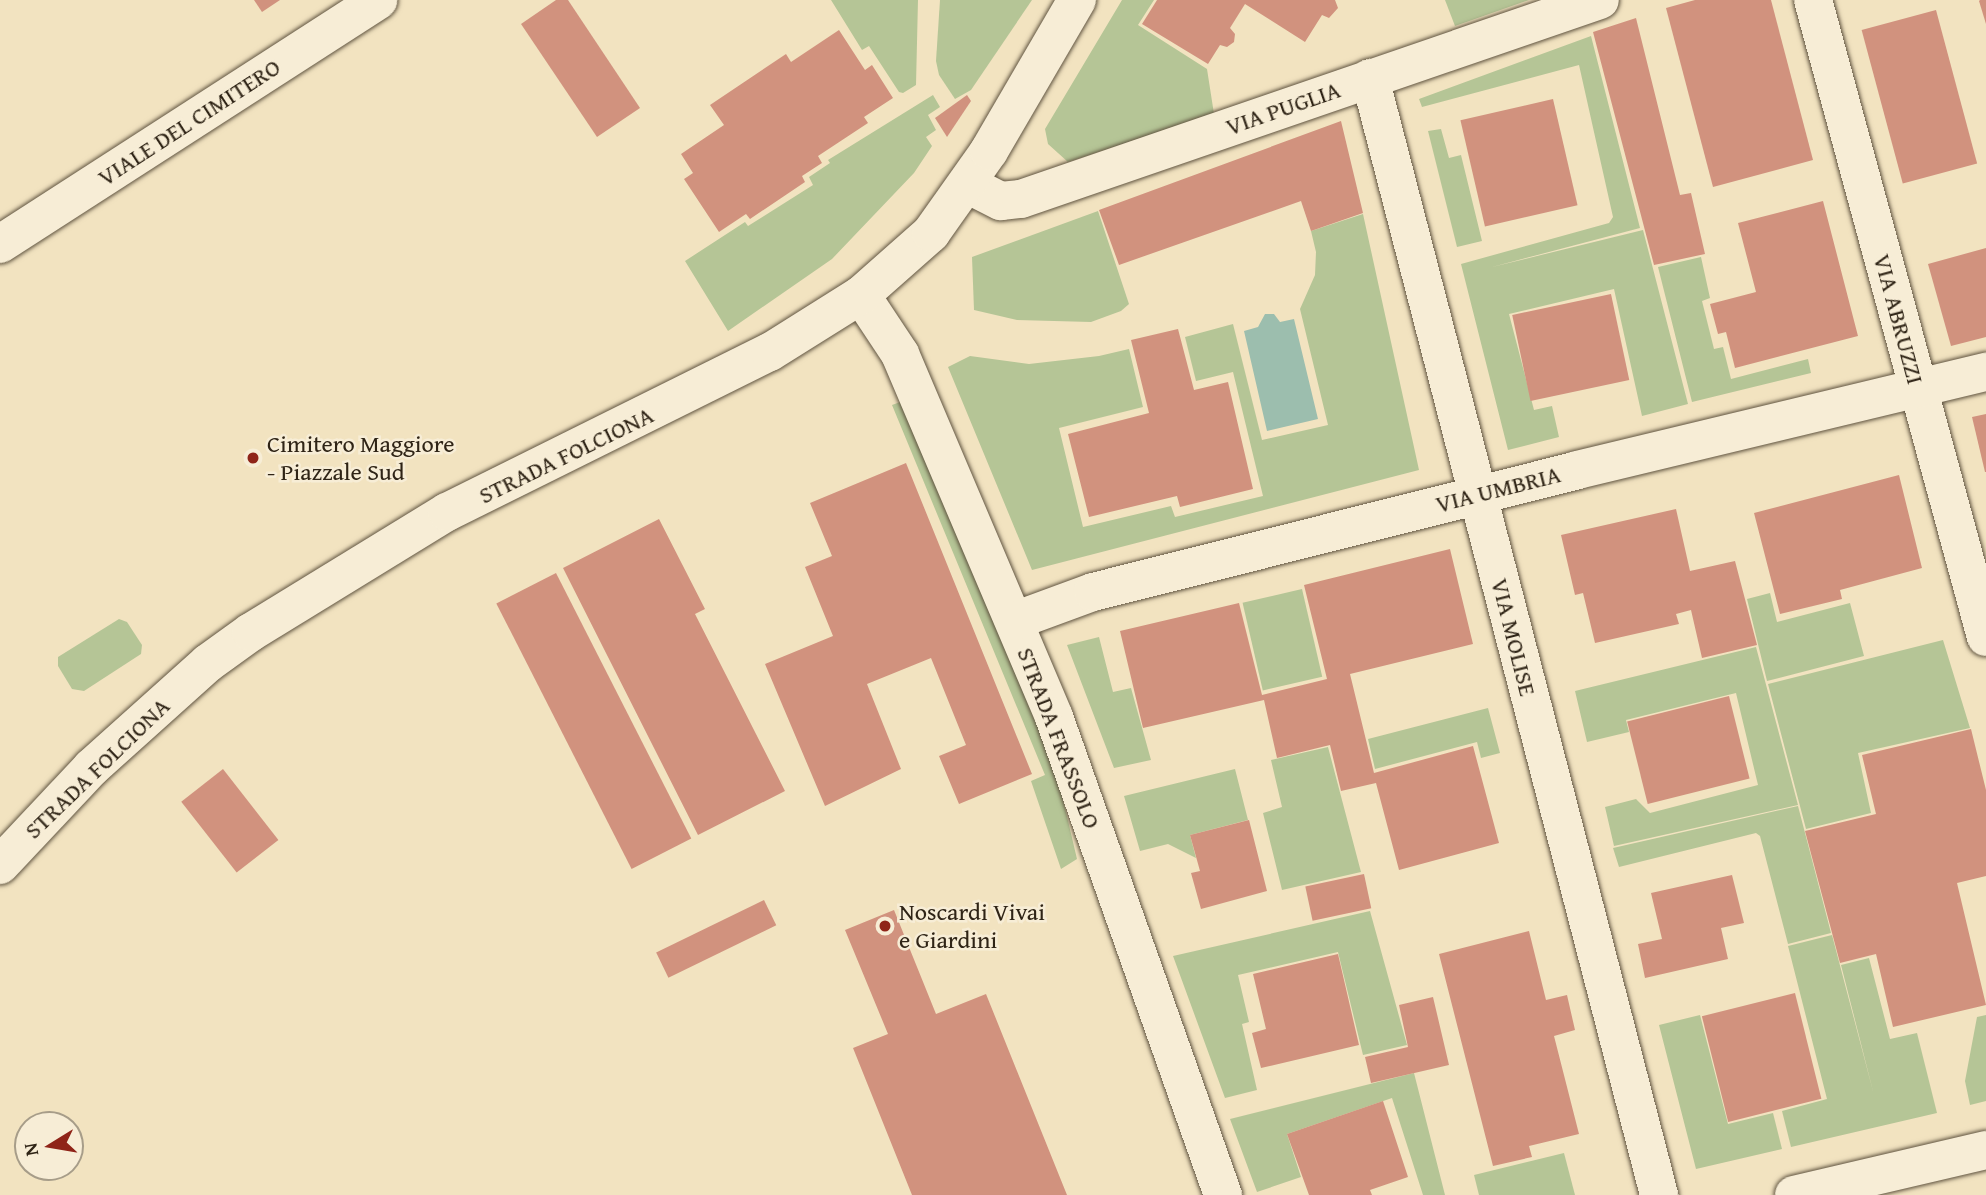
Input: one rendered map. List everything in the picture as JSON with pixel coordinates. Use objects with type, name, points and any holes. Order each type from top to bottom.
[{"type":"street","name":"VIALE DEL CIMITERO","points":[[0,244],[377,0]]},
{"type":"street","name":"STRADA FOLCIONA","points":[[0,865],[91,768],[208,663],[251,632],[447,512],[771,352],[861,295],[931,233],[967,184],[1077,0]]},
{"type":"street","name":"VIA PUGLIA","points":[[967,184],[1001,201],[1021,199],[1600,0]]},
{"type":"street","name":"VIA ABRUZZI","points":[[1813,0],[1986,638]]},
{"type":"street","name":"VIA MOLISE","points":[[1370,78],[1660,1195]]},
{"type":"street","name":"STRADA FRASSOLO","points":[[861,295],[900,354],[1058,729],[1223,1195]]},
{"type":"street","name":"VIA UMBRIA","points":[[1014,621],[1093,592],[1478,494],[1986,372]]},
{"type":"street","points":[[1794,1195],[1986,1150]]},
{"type":"green space","points":[[831,0],[918,0],[916,85],[903,93],[899,92],[869,46],[862,50]]},
{"type":"green space","points":[[940,0],[1032,0],[971,90],[955,99],[939,75],[936,61]]},
{"type":"green space","points":[[1122,0],[1154,0],[1138,25],[1207,69],[1214,114],[1068,162],[1048,144],[1045,129]]},
{"type":"green space","points":[[1445,0],[1529,0],[1455,26]]},
{"type":"green space","points":[[1591,36],[1640,228],[1492,267],[1643,230],[1688,404],[1642,416],[1614,289],[1509,314],[1534,410],[1552,406],[1559,437],[1508,450],[1461,264],[1609,223],[1613,217],[1579,65],[1422,107],[1419,99]]},
{"type":"green space","points":[[933,95],[940,107],[928,115],[936,130],[926,137],[932,146],[914,173],[832,259],[728,331],[685,261],[745,222],[748,226],[813,185],[809,177],[830,163],[828,160]]},
{"type":"green space","points":[[1441,129],[1449,158],[1461,155],[1482,241],[1457,247],[1428,131]]},
{"type":"green space","points":[[1098,211],[1129,304],[1121,311],[1091,322],[1017,320],[974,310],[972,257]]},
{"type":"green space","points":[[1363,214],[1419,470],[1032,570],[948,367],[970,356],[1029,364],[1099,356],[1129,349],[1143,407],[1059,428],[1083,527],[1171,506],[1175,517],[1263,496],[1233,372],[1196,381],[1185,337],[1233,324],[1262,440],[1328,425],[1300,309],[1315,275],[1316,252],[1311,231]]},
{"type":"green space","points":[[1701,257],[1710,298],[1702,301],[1714,349],[1723,347],[1731,379],[1808,359],[1811,373],[1692,402],[1658,267]]},
{"type":"green space","points":[[903,401],[1056,770],[1077,859],[1061,869],[1031,781],[1045,775],[892,405]]},
{"type":"green space","points":[[1302,589],[1322,677],[1263,690],[1243,603]]},
{"type":"green space","points":[[1770,593],[1777,622],[1850,603],[1864,656],[1767,681],[1747,599]]},
{"type":"green space","points":[[119,619],[127,622],[142,645],[141,654],[84,691],[72,689],[58,666],[58,657]]},
{"type":"green space","points":[[1099,637],[1113,692],[1131,688],[1151,760],[1114,768],[1067,645]]},
{"type":"green space","points":[[1943,640],[1970,728],[1858,753],[1871,813],[1806,829],[1768,684]]},
{"type":"green space","points":[[1756,647],[1798,805],[1614,846],[1605,807],[1636,799],[1650,813],[1758,785],[1736,693],[1626,720],[1629,732],[1587,742],[1575,691]]},
{"type":"green space","points":[[1488,708],[1500,753],[1481,758],[1477,742],[1375,769],[1368,739]]},
{"type":"green space","points":[[1328,747],[1361,872],[1282,890],[1263,813],[1282,807],[1271,760]]},
{"type":"green space","points":[[1235,769],[1248,820],[1190,835],[1196,858],[1168,844],[1140,851],[1124,796]]},
{"type":"green space","points":[[1798,806],[1831,933],[1788,944],[1760,836],[1756,833],[1619,867],[1613,848]]},
{"type":"green space","points":[[1370,911],[1407,1045],[1363,1055],[1338,952],[1238,975],[1249,1022],[1242,1024],[1257,1090],[1225,1098],[1173,956]]},
{"type":"green space","points":[[1832,935],[1874,1095],[1841,965],[1869,958],[1890,1039],[1917,1033],[1937,1113],[1791,1147],[1782,1111],[1827,1099],[1788,946]]},
{"type":"green space","points":[[1700,1015],[1728,1124],[1773,1113],[1782,1149],[1696,1169],[1659,1025]]},
{"type":"green space","points":[[1986,1015],[1986,1101],[1970,1105],[1965,1081],[1977,1017]]},
{"type":"green space","points":[[1414,1073],[1445,1195],[1423,1195],[1392,1098],[1287,1134],[1301,1177],[1257,1192],[1230,1119]]},
{"type":"green space","points":[[1564,1153],[1575,1195],[1479,1195],[1474,1175]]},
{"type":"shaded area","points":[[1265,314],[1274,314],[1280,322],[1294,319],[1318,419],[1267,431],[1244,331],[1258,327]]},
{"type":"building","points":[[254,0],[280,0],[262,12]]},
{"type":"building","points":[[556,0],[568,0],[640,108],[597,137],[521,24]]},
{"type":"building","points":[[1157,0],[1335,0],[1338,8],[1329,18],[1322,15],[1305,42],[1245,4],[1230,28],[1235,34],[1234,42],[1227,47],[1220,45],[1208,64],[1142,24]]},
{"type":"building","points":[[1695,0],[1771,0],[1813,160],[1713,187],[1666,8]]},
{"type":"building","points":[[1986,0],[1986,24],[1979,1]]},
{"type":"building","points":[[1936,10],[1977,164],[1903,184],[1862,30]]},
{"type":"building","points":[[1636,18],[1680,195],[1691,193],[1705,254],[1654,265],[1593,32]]},
{"type":"building","points":[[839,30],[865,70],[872,65],[893,98],[864,117],[868,123],[818,156],[822,163],[802,176],[805,182],[750,219],[746,214],[719,232],[684,179],[693,173],[681,154],[724,125],[710,105],[786,54],[791,62]]},
{"type":"building","points":[[967,95],[971,101],[947,137],[935,118]]},
{"type":"building","points":[[1553,99],[1578,205],[1485,227],[1460,120]]},
{"type":"building","points":[[1341,121],[1363,213],[1311,231],[1301,201],[1119,265],[1099,210]]},
{"type":"building","points":[[1823,201],[1858,336],[1735,368],[1726,332],[1718,334],[1710,304],[1756,292],[1738,223]]},
{"type":"building","points":[[1986,248],[1986,337],[1951,346],[1928,264]]},
{"type":"building","points":[[1611,294],[1629,380],[1531,401],[1512,315]]},
{"type":"building","points":[[1178,329],[1194,390],[1228,382],[1253,489],[1180,507],[1177,496],[1089,517],[1068,434],[1149,413],[1131,340]]},
{"type":"building","points":[[1986,414],[1986,472],[1985,472],[1972,417]]},
{"type":"building","points":[[906,463],[1032,774],[959,804],[939,756],[966,745],[931,658],[867,684],[901,769],[825,806],[765,664],[833,636],[805,567],[832,556],[810,503]]},
{"type":"building","points":[[1899,475],[1922,568],[1840,590],[1842,599],[1780,614],[1754,513]]},
{"type":"building","points":[[1676,509],[1690,571],[1735,561],[1757,645],[1702,658],[1691,610],[1676,614],[1679,624],[1595,643],[1583,593],[1575,595],[1561,535]]},
{"type":"building","points":[[659,519],[705,609],[695,614],[785,791],[698,835],[563,568]]},
{"type":"building","points":[[1450,549],[1473,644],[1350,674],[1374,773],[1473,746],[1499,843],[1399,870],[1376,783],[1341,791],[1330,745],[1277,758],[1264,700],[1143,728],[1120,631],[1239,603],[1262,695],[1327,679],[1304,585]]},
{"type":"building","points":[[556,573],[691,839],[632,869],[496,603]]},
{"type":"building","points":[[1729,696],[1750,778],[1648,804],[1627,721]]},
{"type":"building","points":[[1971,729],[1986,790],[1986,876],[1957,883],[1986,1005],[1893,1027],[1876,954],[1840,963],[1805,831],[1876,814],[1862,755]]},
{"type":"building","points":[[223,769],[278,840],[237,873],[181,802]]},
{"type":"building","points":[[1249,820],[1267,891],[1201,909],[1191,873],[1200,871],[1190,835]]},
{"type":"building","points":[[1364,874],[1371,908],[1313,921],[1305,886]]},
{"type":"building","points":[[1732,875],[1744,923],[1721,928],[1728,959],[1645,978],[1638,944],[1662,939],[1651,893]]},
{"type":"building","points":[[764,900],[776,925],[668,978],[656,953]]},
{"type":"building","points":[[894,910],[936,1014],[986,994],[1067,1195],[912,1195],[853,1048],[888,1034],[845,930]]},
{"type":"building","points":[[1529,931],[1546,1000],[1567,995],[1575,1030],[1554,1036],[1579,1134],[1529,1146],[1532,1157],[1493,1166],[1439,954]]},
{"type":"building","points":[[1338,954],[1359,1045],[1261,1068],[1252,1033],[1266,1029],[1253,974]]},
{"type":"building","points":[[1795,993],[1821,1099],[1728,1122],[1702,1016]]},
{"type":"building","points":[[1433,997],[1449,1065],[1371,1083],[1365,1057],[1408,1047],[1399,1005]]},
{"type":"building","points":[[1383,1101],[1408,1177],[1370,1190],[1372,1195],[1309,1195],[1287,1134]]},
{"type":"place","name":"Cimitero Maggiore - Piazzale Sud","points":[[253,458]]},
{"type":"place","name":"Noscardi Vivai e Giardini","points":[[885,926]]}]
